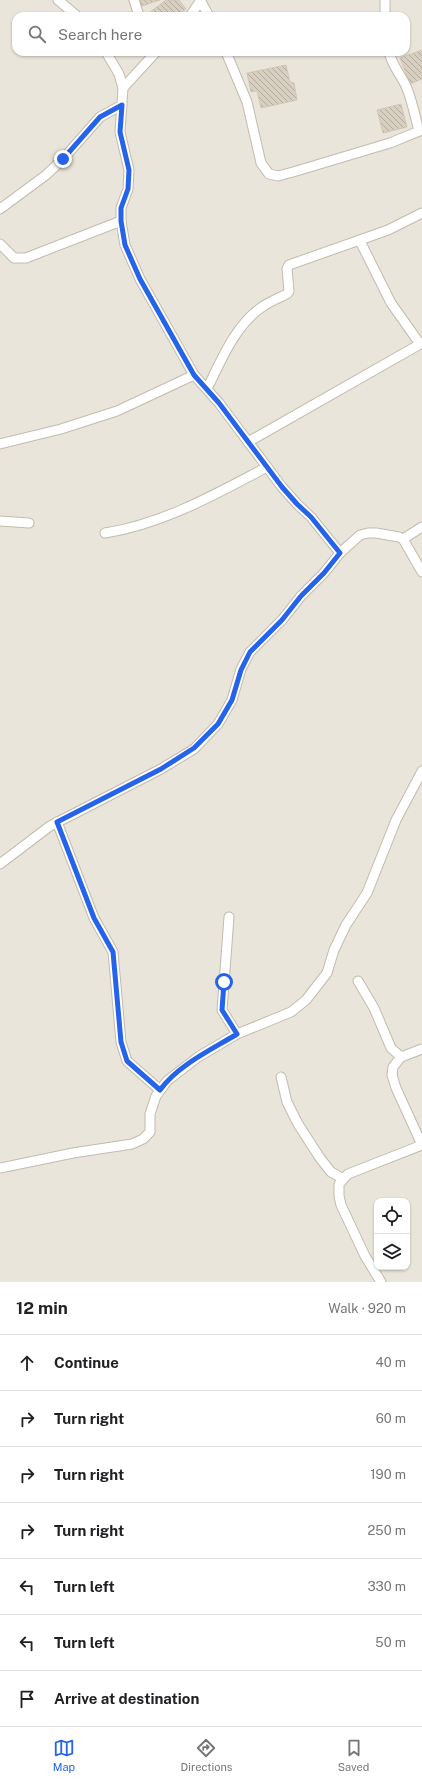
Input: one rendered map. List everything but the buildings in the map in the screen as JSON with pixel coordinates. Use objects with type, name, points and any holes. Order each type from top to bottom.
[{"type":"street","points":[[58,0],[72,12]]},
{"type":"street","points":[[134,0],[138,12]]},
{"type":"street","points":[[193,12],[201,0],[207,12]]},
{"type":"street","points":[[385,0],[385,12]]},
{"type":"street","points":[[108,56],[119,74],[123,88],[120,132],[129,170],[128,189],[121,208],[121,221],[125,245],[140,279],[194,375],[219,403],[282,487],[311,517],[340,553]]},
{"type":"street","points":[[123,88],[150,56]]},
{"type":"street","points":[[228,56],[247,102],[261,163],[269,174],[278,176],[390,143],[420,130],[410,96],[405,84],[394,68],[390,56]]},
{"type":"street","points":[[0,209],[46,175],[63,159],[100,117],[122,105]]},
{"type":"street","points":[[207,389],[237,334],[248,320],[261,307],[287,294],[289,291],[287,268],[289,265],[293,262],[360,241],[388,230],[422,213]]},
{"type":"street","points":[[0,244],[14,258],[26,258],[121,221]]},
{"type":"street","points":[[248,442],[421,344],[391,303],[360,241]]},
{"type":"street","points":[[0,444],[61,429],[117,411],[194,375]]},
{"type":"street","points":[[106,533],[123,530],[171,514],[267,467]]},
{"type":"street","points":[[0,521],[28,523]]},
{"type":"street","points":[[403,539],[422,527]]},
{"type":"street","points":[[0,864],[50,826],[161,769],[194,748],[218,724],[232,700],[241,670],[250,652],[282,620],[301,596],[324,573],[340,553],[360,535],[368,533],[384,534],[403,539],[422,572]]},
{"type":"street","points":[[0,1168],[73,1153],[132,1144],[143,1139],[150,1132],[150,1114],[156,1096],[167,1080],[198,1057],[237,1034],[291,1012],[306,1000],[327,973],[334,950],[346,925],[367,893],[396,820],[422,771]]},
{"type":"street","points":[[57,822],[94,918],[113,952],[116,1007],[124,1054],[127,1061],[160,1090]]},
{"type":"street","points":[[229,917],[222,1010],[237,1034]]},
{"type":"street","points":[[358,981],[374,1008],[391,1048],[400,1057]]},
{"type":"street","points":[[381,1282],[365,1256],[341,1205],[339,1184],[342,1178],[348,1174],[374,1162],[422,1145],[392,1075],[393,1068],[400,1057],[422,1049]]},
{"type":"street","points":[[281,1077],[287,1102],[298,1124],[320,1158],[332,1172],[342,1178]]},
{"type":"shaded area","points":[[0,0],[422,0],[422,1282],[0,1282]]},
{"type":"route","points":[[63,159],[100,117],[122,105],[120,132],[129,170],[128,189],[121,208],[121,221],[125,245],[140,279],[194,375],[219,403],[282,487],[311,517],[340,553],[324,573],[301,596],[282,620],[250,652],[241,670],[232,700],[218,724],[194,748],[161,769],[57,822],[94,918],[113,952],[116,1007],[124,1054],[127,1061],[160,1090],[167,1080],[198,1057],[237,1034],[222,1010],[224,982]]}]
